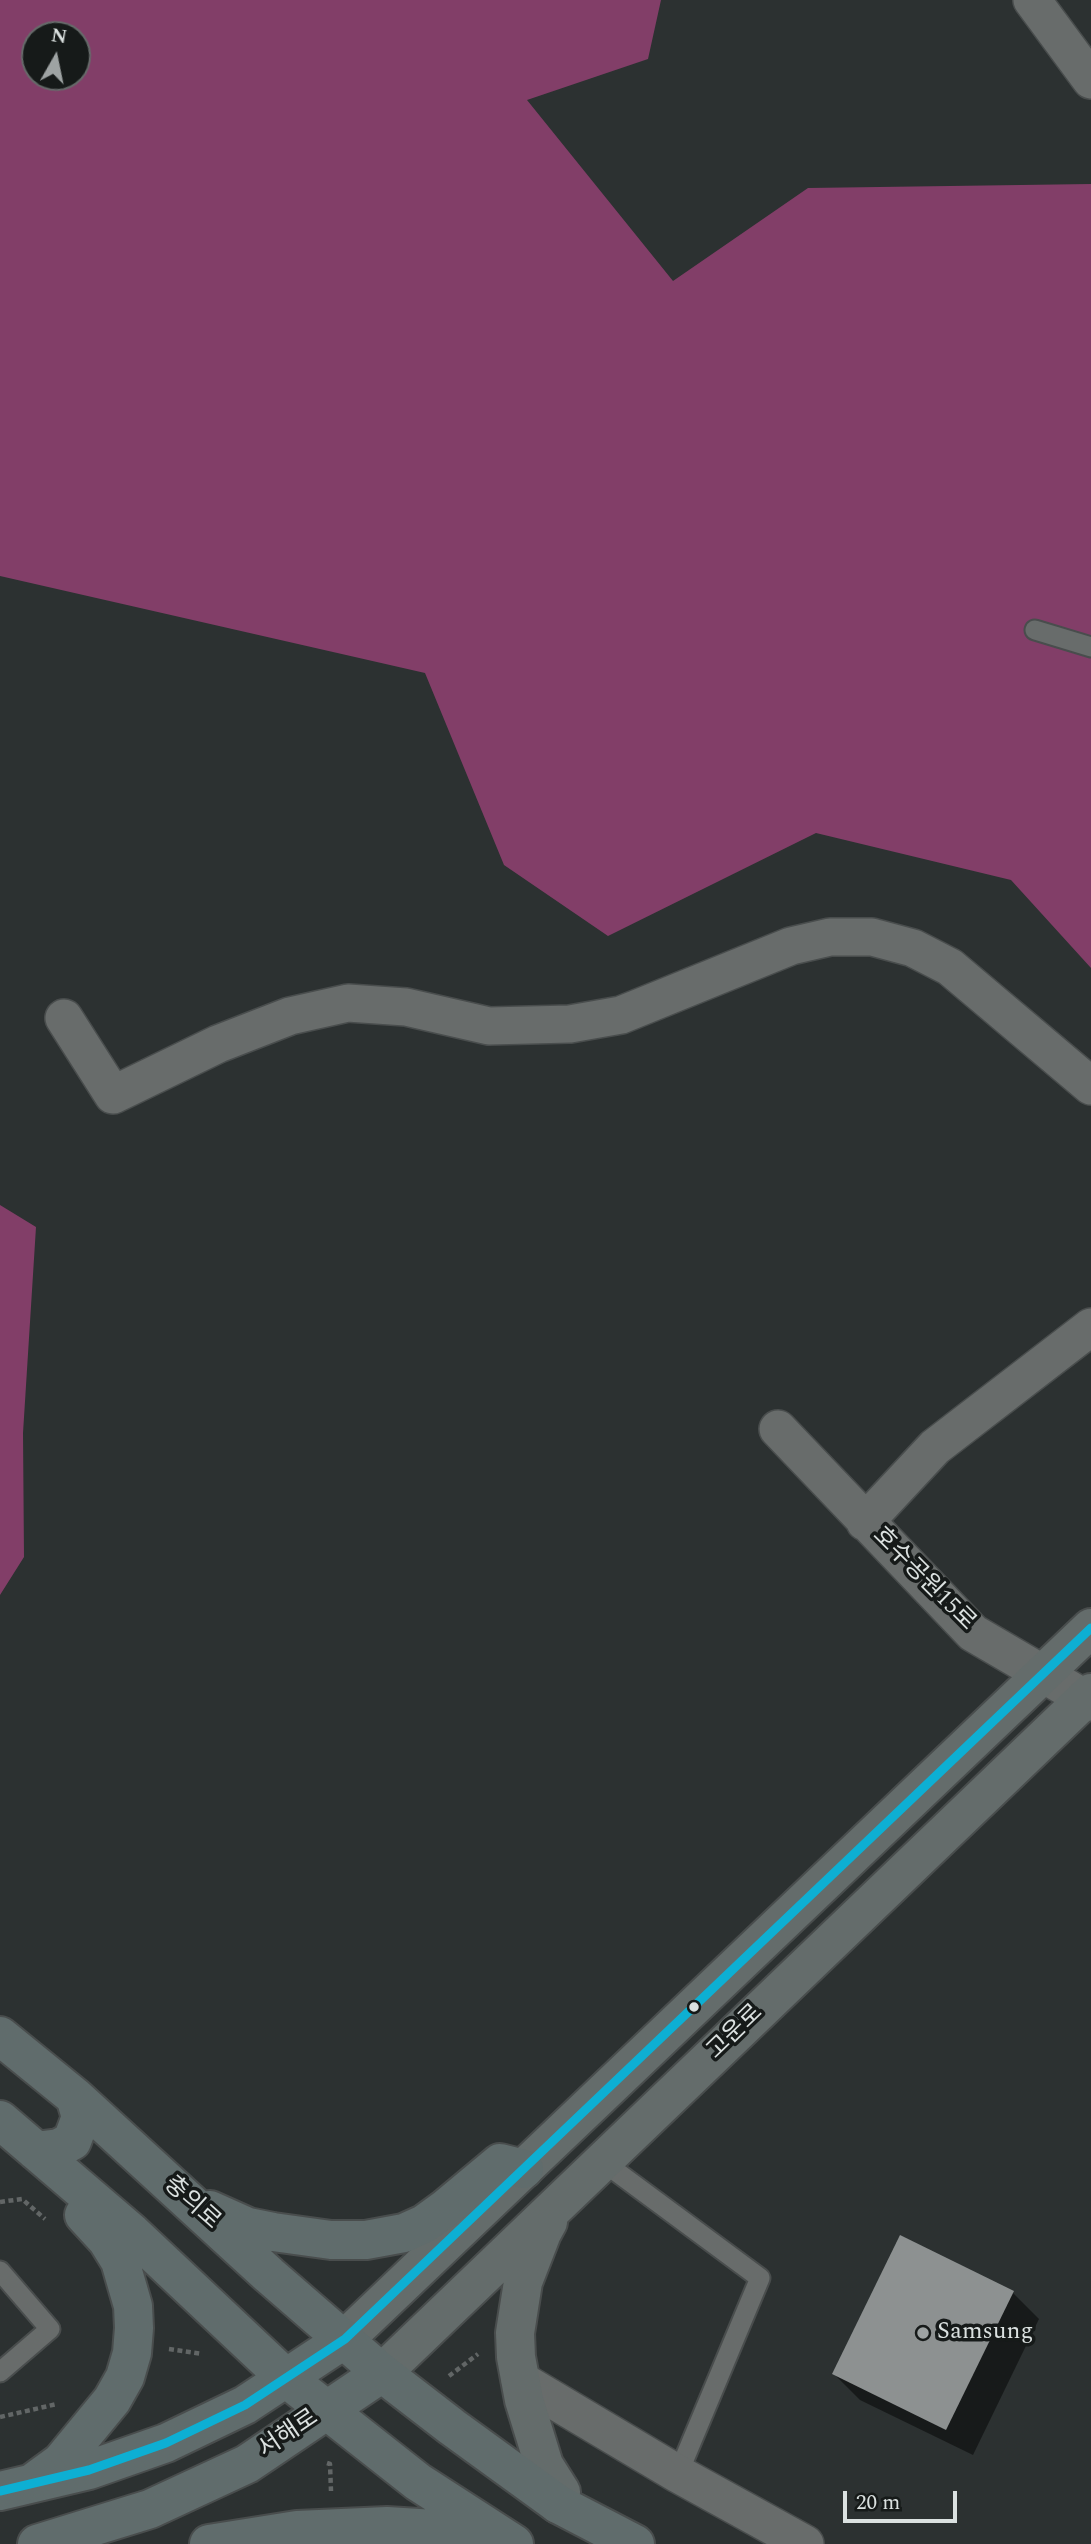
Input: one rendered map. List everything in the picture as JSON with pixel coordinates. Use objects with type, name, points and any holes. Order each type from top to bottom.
[{"type":"main road","name":"고운로","points":[[345,2339],[1091,1628]]},
{"type":"main road","name":"고운로","points":[[382,2373],[1089,1698]]},
{"type":"main road","name":"충의로","points":[[0,2036],[75,2097],[269,2275],[382,2373]]},
{"type":"main road","points":[[36,2151],[59,2148],[72,2141],[81,2117],[75,2097]]},
{"type":"main road","points":[[0,2120],[132,2233],[286,2378],[326,2409],[382,2373],[558,2504],[635,2544]]},
{"type":"main road","points":[[18,2486],[61,2462],[112,2400],[124,2378],[132,2353],[134,2328],[133,2306],[120,2261],[107,2240],[38,2166],[36,2151]]},
{"type":"main road","points":[[171,2186],[197,2204],[248,2227],[321,2239],[366,2240],[404,2233],[424,2224],[446,2208],[500,2163],[524,2169],[524,2179],[534,2197],[546,2203],[560,2202]]},
{"type":"main road","points":[[558,2504],[561,2492],[544,2465],[520,2380],[514,2333],[517,2308],[533,2255],[541,2233],[560,2202]]},
{"type":"main road","name":"서해로","points":[[18,2486],[89,2470],[166,2443],[245,2405],[345,2339]]},
{"type":"main road","name":"서해로","points":[[40,2543],[150,2509],[247,2463],[326,2409],[425,2487],[514,2544]]},
{"type":"main road","points":[[18,2486],[56,2491],[65,2504],[66,2510],[61,2525],[40,2543]]},
{"type":"main road","points":[[521,2544],[520,2532],[527,2513],[542,2505],[558,2504]]},
{"type":"main road","points":[[209,2544],[265,2534],[346,2536],[387,2526],[435,2529],[502,2544]]},
{"type":"street","points":[[1032,0],[1091,80]]},
{"type":"street","points":[[64,1018],[113,1096],[218,1044],[290,1016],[348,1003],[406,1007],[489,1026],[570,1024],[621,1015],[791,946],[830,937],[872,937],[913,948],[950,967],[1091,1086]]},
{"type":"street","points":[[865,1522],[935,1447],[1091,1327]]},
{"type":"street","name":"호수공원15로","points":[[778,1429],[973,1633],[1089,1698]]},
{"type":"street","points":[[520,2380],[678,2474],[805,2544]]},
{"type":"lane","points":[[1035,630],[1091,646]]},
{"type":"lane","points":[[603,2161],[760,2278],[678,2474]]},
{"type":"lane","points":[[0,2272],[50,2329],[0,2372]]},
{"type":"path","points":[[281,2440],[330,2464],[346,2536]]},
{"type":"shaded area","points":[[0,0],[661,0],[648,59],[527,100],[673,281],[808,188],[1091,184],[1091,968],[1011,880],[816,833],[608,936],[504,865],[425,673],[0,576]]},
{"type":"shaded area","points":[[0,1205],[36,1227],[23,1433],[24,1557],[0,1595]]},
{"type":"building","name":"Samsung","points":[[900,2235],[1014,2291],[946,2430],[832,2374]]},
{"type":"transit line","points":[[0,2491],[89,2470],[166,2443],[245,2405],[345,2339],[1091,1628]]},
{"type":"place","name":"Samsung","points":[[923,2333]]}]
